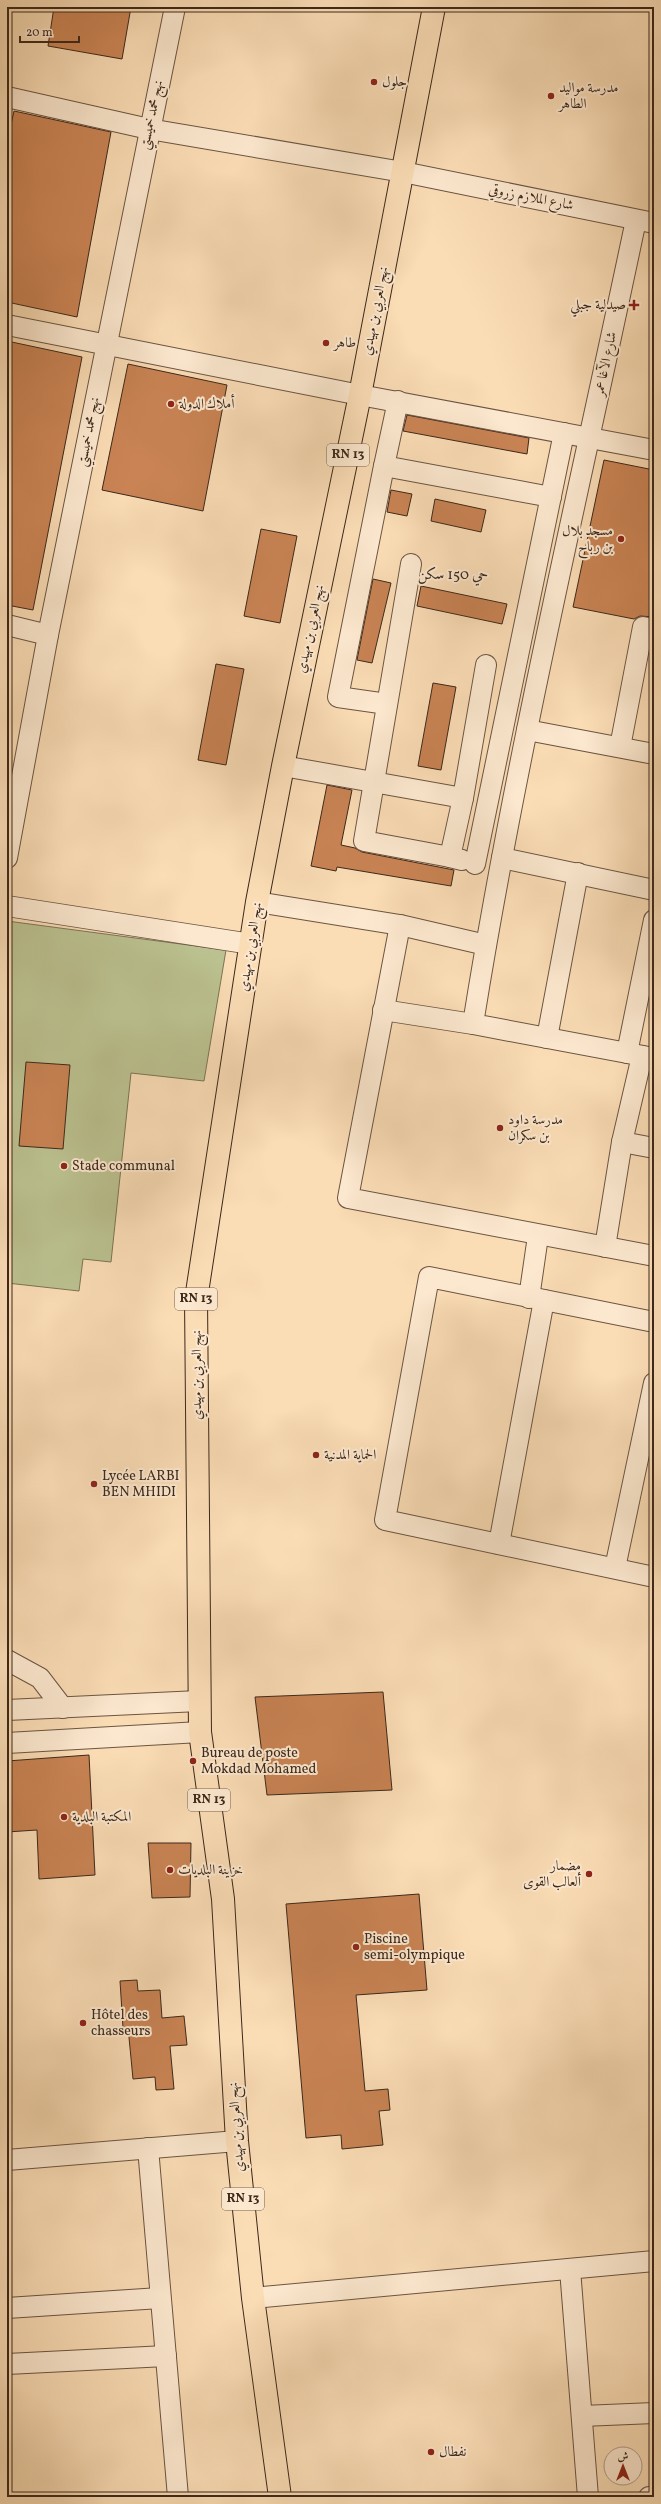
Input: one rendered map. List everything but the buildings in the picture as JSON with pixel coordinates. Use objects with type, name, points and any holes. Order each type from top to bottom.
[{"type":"main road","name":"نهج العربي بن مهيدي","points":[[223,1899],[200,1732],[196,1299],[257,902],[283,766],[406,173],[434,7]]},
{"type":"main road","name":"نهح العربي بن مهيدي","points":[[223,1899],[237,2141],[253,2298],[279,2497]]},
{"type":"street","name":"نهج محمد خميستي","points":[[7,858],[48,634],[149,129],[175,7]]},
{"type":"street","name":"شارع الملازم زروقي","points":[[8,102],[149,129],[406,173],[645,221]]},
{"type":"street","name":"شارع الآغا عمر","points":[[473,1024],[500,867],[527,730],[590,437],[645,221]]},
{"type":"street","points":[[7,325],[360,395],[654,450]]},
{"type":"street","points":[[387,704],[338,697],[398,401]]},
{"type":"street","points":[[475,864],[564,433]]},
{"type":"street","points":[[384,466],[551,497]]},
{"type":"street","points":[[411,564],[364,841],[450,857],[475,864],[578,873],[654,890]]},
{"type":"street","points":[[7,625],[48,634]]},
{"type":"street","points":[[620,747],[643,627],[654,629]]},
{"type":"street","points":[[450,857],[463,798],[486,665]]},
{"type":"street","points":[[527,730],[654,754]]},
{"type":"street","points":[[283,766],[463,798]]},
{"type":"street","points":[[547,1038],[578,873]]},
{"type":"street","points":[[257,902],[400,925],[486,945]]},
{"type":"street","points":[[7,906],[251,944]]},
{"type":"street","points":[[605,1247],[622,1142],[641,1056],[654,920]]},
{"type":"street","points":[[400,925],[348,1198],[538,1236],[654,1256]]},
{"type":"street","points":[[383,1010],[473,1024],[641,1056]]},
{"type":"street","points":[[622,1142],[654,1148]]},
{"type":"street","points":[[499,1544],[537,1299],[538,1236]]},
{"type":"street","points":[[654,1322],[429,1277],[385,1520],[654,1576]]},
{"type":"street","points":[[615,1568],[654,1383]]},
{"type":"street","points":[[7,1660],[40,1678],[63,1708]]},
{"type":"street","points":[[7,1710],[199,1701]]},
{"type":"street","points":[[7,1743],[200,1732]]},
{"type":"street","points":[[7,2160],[237,2141]]},
{"type":"street","points":[[148,2148],[178,2497]]},
{"type":"street","points":[[253,2298],[654,2261]]},
{"type":"street","points":[[570,2269],[588,2497]]},
{"type":"street","points":[[7,2308],[160,2298]]},
{"type":"street","points":[[7,2364],[166,2356]]},
{"type":"street","points":[[582,2416],[654,2413]]},
{"type":"street","points":[[649,2497],[654,2497]]},
{"type":"green space","name":"Stade communal","points":[[7,921],[226,950],[204,1081],[131,1073],[111,1262],[83,1259],[79,1291],[7,1283]]},
{"type":"place","name":"جلول","points":[[374,82]]},
{"type":"place","name":"مدرسة مواليد الطاهر","points":[[551,96]]},
{"type":"place","name":"صيدلية جبلي","points":[[634,305]]},
{"type":"place","name":"طاهر","points":[[326,343]]},
{"type":"place","name":"أملاك الدولة","points":[[171,404]]},
{"type":"place","name":"مسجد بلال بن رباح","points":[[621,539]]},
{"type":"place","name":"مدرسة داود بن سكران","points":[[500,1128]]},
{"type":"place","name":"Stade communal","points":[[64,1166]]},
{"type":"place","name":"الحماية المدنية","points":[[316,1455]]},
{"type":"place","name":"Lycée LARBI BEN MHIDI","points":[[94,1484]]},
{"type":"place","name":"Bureau de poste Mokdad Mohamed","points":[[193,1761]]},
{"type":"place","name":"المكتبة البلدية","points":[[64,1817]]},
{"type":"place","name":"خزينة البلديات","points":[[170,1870]]},
{"type":"place","name":"مضمار ألعالب القوى","points":[[589,1874]]},
{"type":"place","name":"Piscine semi-olympique","points":[[356,1947]]},
{"type":"place","name":"Hôtel des chasseurs","points":[[83,2023]]},
{"type":"place","name":"نفطال","points":[[431,2452]]},
{"type":"district","name":"حي 150 سكن","points":[[453,575]]}]
